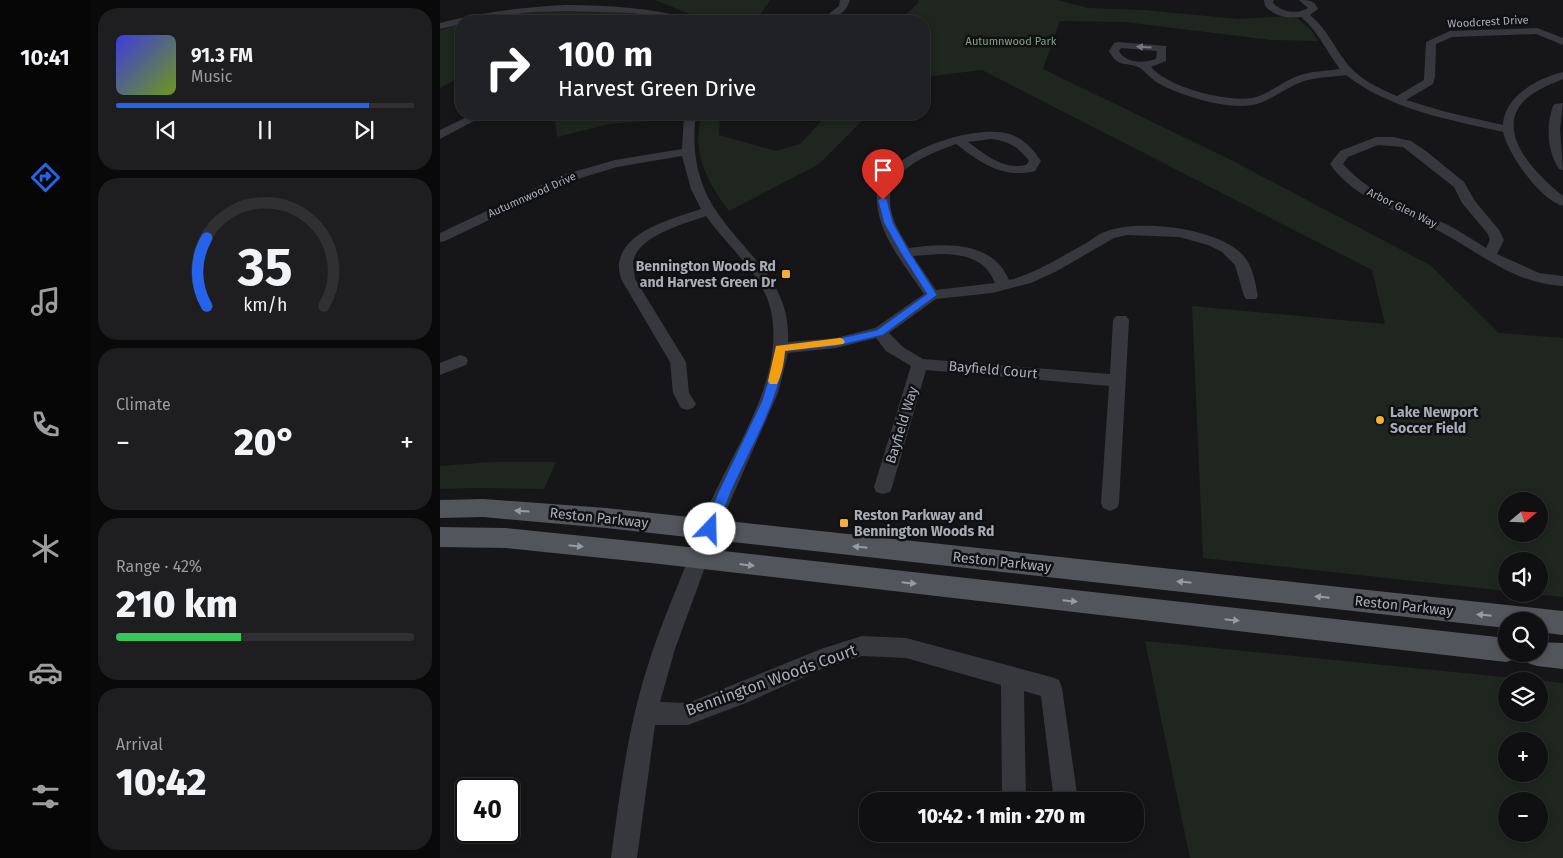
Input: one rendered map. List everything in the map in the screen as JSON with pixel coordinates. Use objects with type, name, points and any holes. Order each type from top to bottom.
[{"type":"main road","name":"Reston Parkway","points":[[440,508],[531,511],[710,529],[1563,623]]},
{"type":"main road","points":[[440,537],[505,538],[1498,649]]},
{"type":"main road","points":[[1548,655],[1563,656]]},
{"type":"street","points":[[832,15],[843,7],[845,0]]},
{"type":"street","points":[[1269,0],[1268,4],[1271,8],[1282,13],[1303,14],[1313,9],[1311,4],[1304,0]]},
{"type":"street","points":[[469,15],[479,11],[548,3],[609,1],[661,9],[676,15]]},
{"type":"street","points":[[1303,14],[1320,29],[1336,57],[1348,71],[1364,83],[1422,110],[1464,121],[1508,129]]},
{"type":"street","points":[[440,26],[455,20]]},
{"type":"street","name":"Woodcrest Drive","points":[[1398,100],[1429,82],[1428,54],[1430,42],[1450,34],[1537,31],[1563,42]]},
{"type":"street","points":[[1144,66],[1150,73],[1162,81],[1184,91],[1227,102],[1256,101],[1302,78],[1348,71]]},
{"type":"street","points":[[1563,75],[1540,85],[1521,98],[1514,106],[1508,129],[1512,145],[1524,165],[1545,187],[1563,202]]},
{"type":"street","points":[[1563,106],[1559,106],[1554,116],[1559,145],[1556,152],[1563,166]]},
{"type":"street","points":[[440,134],[469,120]]},
{"type":"street","points":[[624,858],[638,752],[660,661],[724,493],[767,401],[778,368],[780,348],[781,329],[778,306],[769,285],[758,268],[709,211],[696,188],[686,152],[686,134],[689,120]]},
{"type":"street","points":[[932,295],[905,253],[889,223],[883,200],[886,185],[894,172],[928,150],[958,140],[982,134],[1007,137],[1028,151],[1035,161],[1031,168],[1021,171],[995,167],[958,140]]},
{"type":"street","name":"Arbor Glen Way","points":[[1489,256],[1497,240],[1494,233],[1469,203],[1459,185],[1422,154],[1406,144],[1393,141],[1376,141],[1344,154],[1336,164],[1347,178],[1369,193],[1446,229],[1489,256],[1518,272],[1545,281],[1563,281]]},
{"type":"street","name":"Autumnwood Drive","points":[[440,238],[567,178],[615,164],[686,152]]},
{"type":"street","points":[[687,404],[680,393],[678,362],[628,279],[625,270],[626,261],[636,245],[652,232],[709,211]]},
{"type":"street","points":[[780,348],[836,343],[880,332],[932,295],[1004,286],[1028,279],[1113,233],[1174,232],[1205,237],[1227,248],[1238,258],[1246,274],[1251,296]]},
{"type":"street","points":[[905,253],[940,248],[964,251],[996,268],[1004,286]]},
{"type":"street","points":[[1110,503],[1121,320]]},
{"type":"street","name":"Bayfield Court","points":[[880,332],[884,342],[897,352],[920,364],[1118,381]]},
{"type":"street","points":[[440,369],[460,361]]},
{"type":"street","name":"Bayfield Way","points":[[884,487],[920,364]]},
{"type":"street","name":"Bennington Woods Court","points":[[646,713],[688,714],[738,695],[821,659],[862,646],[906,648],[1051,688],[1065,792]]},
{"type":"street","points":[[1012,676],[1014,792]]},
{"type":"green space","points":[[655,0],[770,0],[760,15],[692,15]]},
{"type":"green space","name":"Lake Newport Soccer Field","points":[[918,0],[1057,0],[1088,8],[1144,10],[1239,19],[1288,16],[1298,19],[1311,30],[1318,41],[1271,40],[1125,22],[1060,21],[1043,69],[1231,160],[1430,265],[1499,333],[1563,338],[1563,597],[1548,596],[1548,552],[1498,552],[1498,590],[1203,558],[1192,306],[1385,324],[1372,270],[982,70],[930,76],[930,15],[905,15],[919,2]]},
{"type":"green space","points":[[586,6],[650,15],[503,15]]},
{"type":"green space","points":[[455,26],[455,80],[440,88],[440,30]]},
{"type":"green space","points":[[555,120],[659,120],[609,124],[557,137]]},
{"type":"green space","points":[[701,120],[720,120],[719,135],[776,151],[800,144],[822,120],[863,120],[819,164],[729,211],[714,189],[703,165],[698,140]]},
{"type":"green space","points":[[492,462],[556,462],[544,489],[440,489],[440,466]]},
{"type":"green space","points":[[1145,641],[1498,676],[1498,722],[1548,722],[1548,681],[1563,683],[1563,858],[1190,858]]},
{"type":"slow traffic","points":[[773,381],[778,368],[780,348],[840,342]]},
{"type":"place","name":"Bennington Woods Rd and Harvest Green Dr","points":[[786,274]]},
{"type":"place","name":"Lake Newport Soccer Field","points":[[1380,420]]},
{"type":"place","name":"Reston Parkway and Bennington Woods Rd","points":[[844,523]]},
{"type":"route","points":[[710,529],[724,493],[767,401],[778,368],[780,348],[836,343],[880,332],[903,318],[932,295],[905,253],[889,223],[883,200]]},
{"type":"park label","name":"Autumnwood Park","points":[[1011,41]]}]
